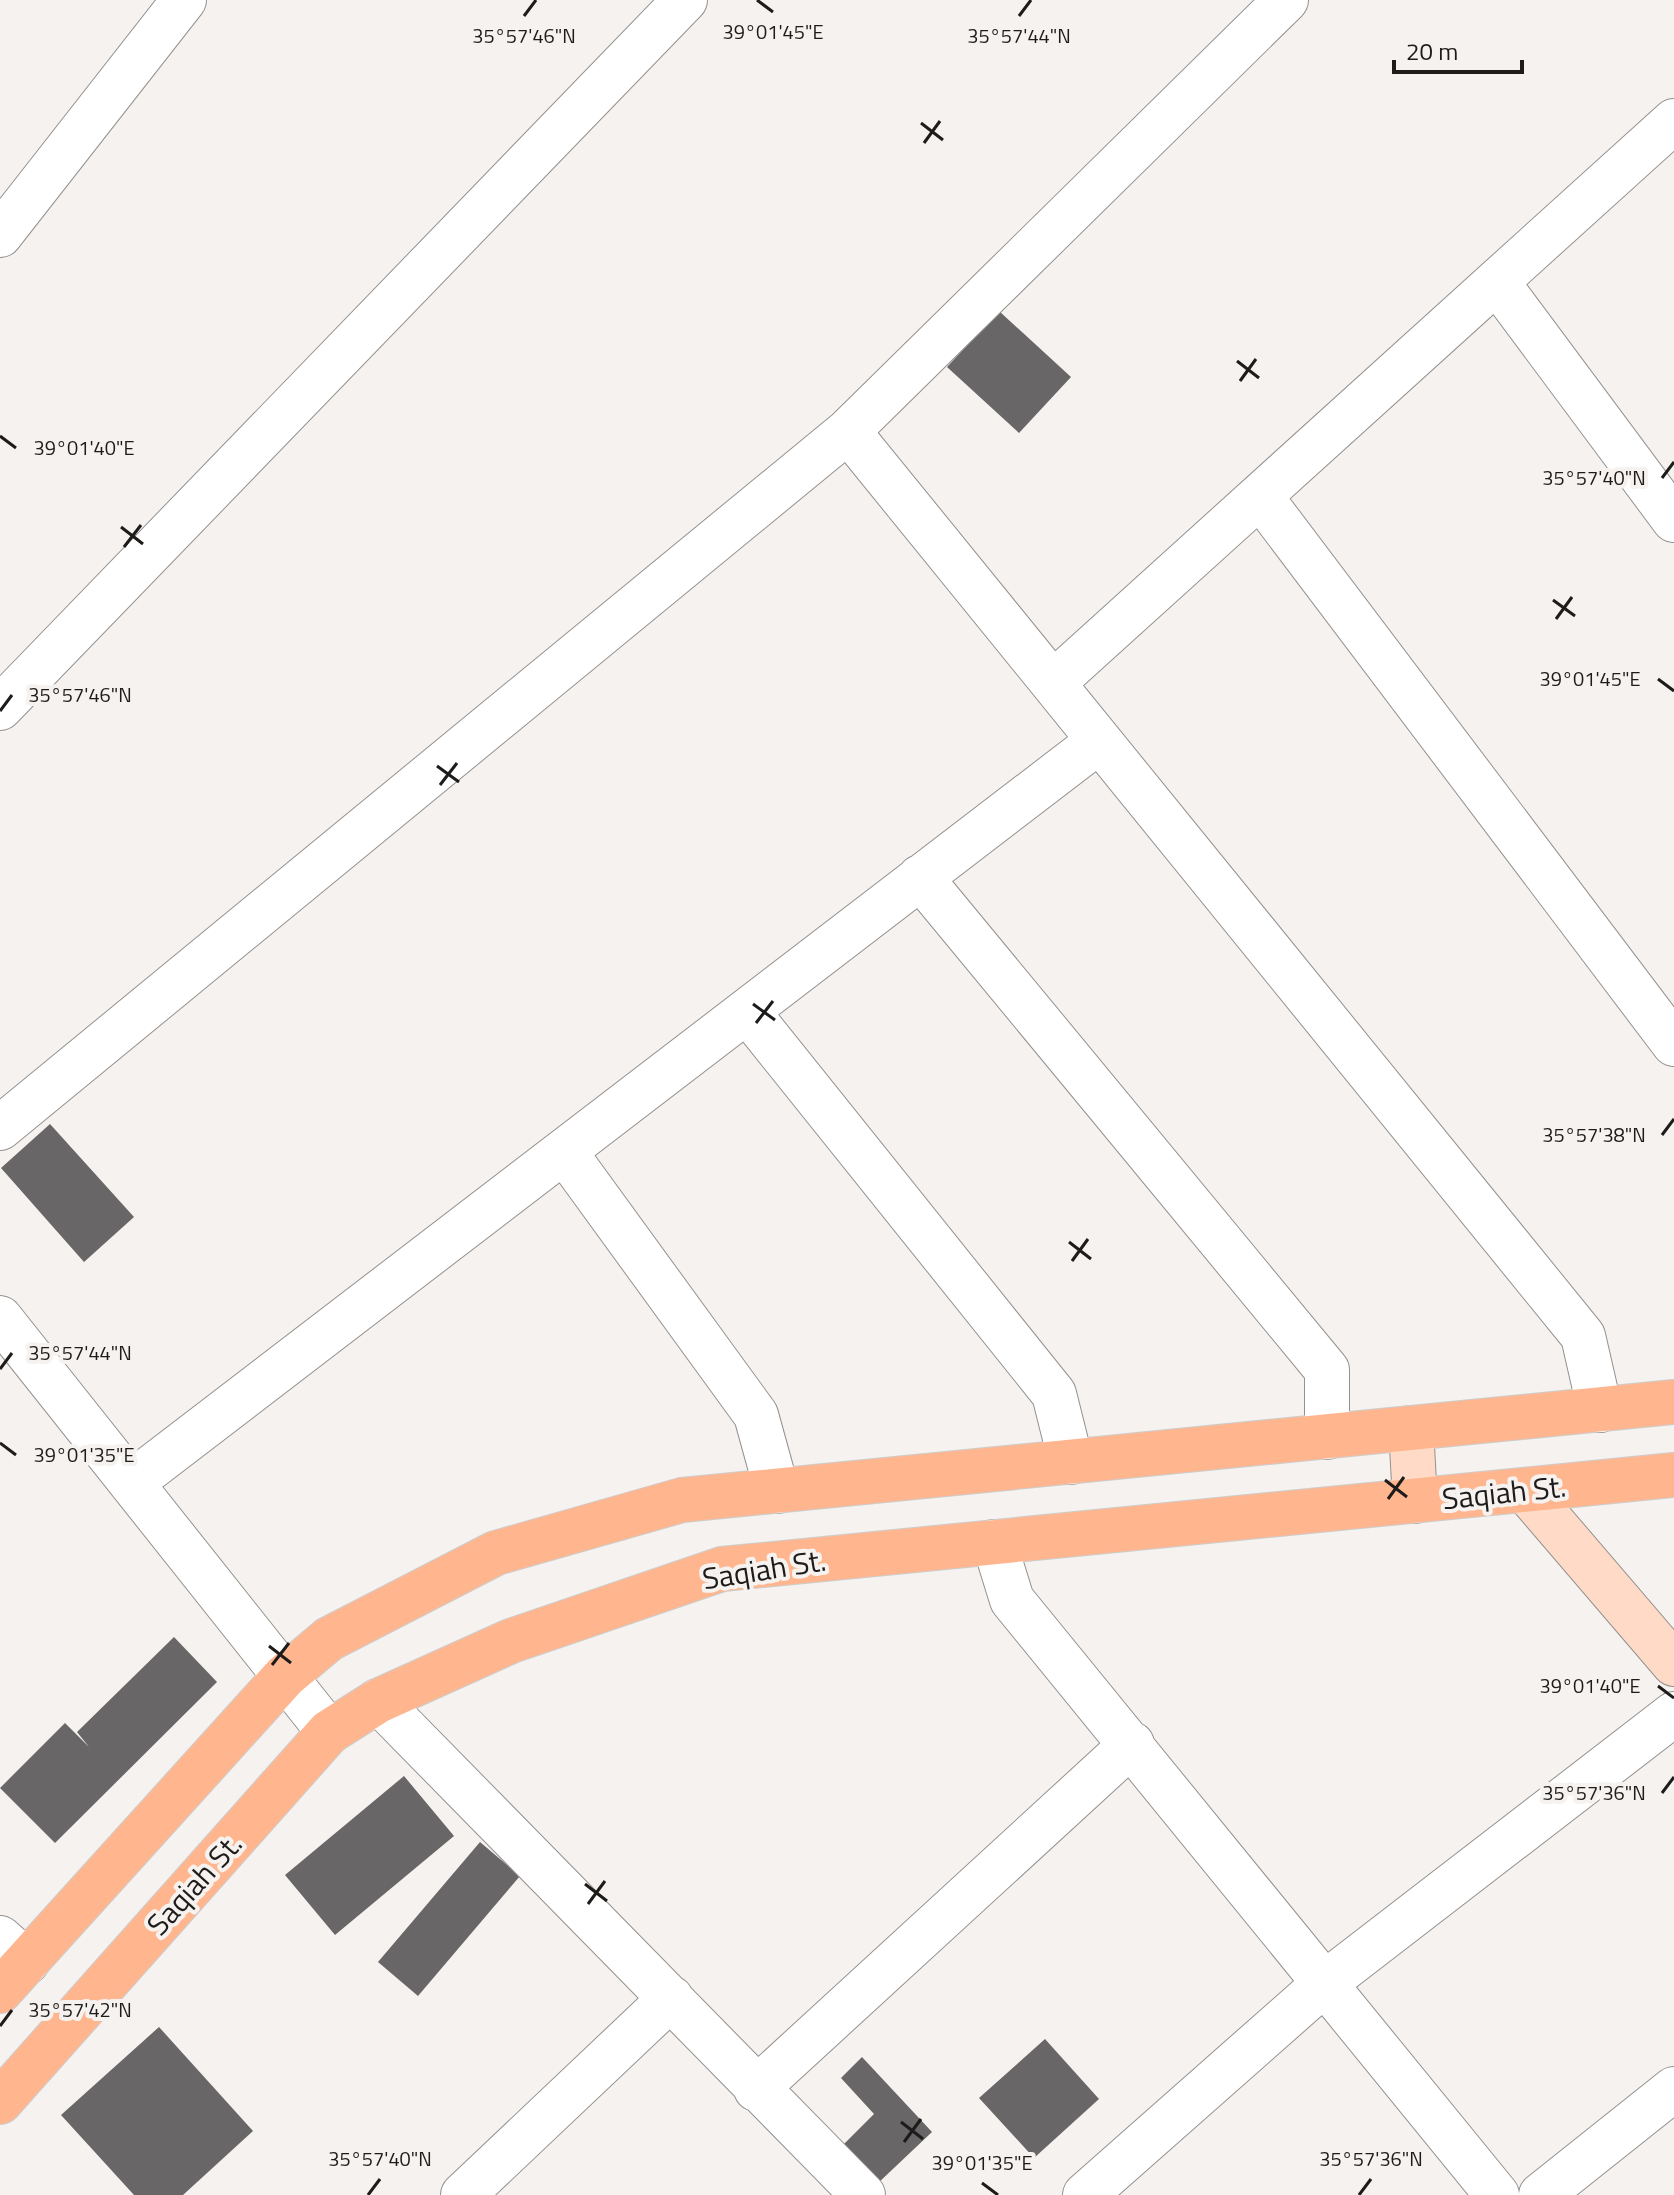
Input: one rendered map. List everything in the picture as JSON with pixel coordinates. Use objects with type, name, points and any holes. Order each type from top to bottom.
[{"type":"main road","points":[[9,1964],[285,1676],[329,1639],[496,1553],[682,1500],[1674,1402]]},
{"type":"main road","name":"Saqiah St.","points":[[0,2102],[329,1732],[378,1701],[511,1641],[722,1569],[1674,1475]]},
{"type":"street","points":[[0,235],[184,0]]},
{"type":"street","points":[[0,708],[685,0]]},
{"type":"street","points":[[0,1128],[848,431],[1286,0]]},
{"type":"street","points":[[1053,683],[1674,121]]},
{"type":"street","points":[[1497,282],[1674,520]]},
{"type":"street","points":[[848,431],[1583,1336],[1600,1410]]},
{"type":"street","points":[[1260,496],[1674,1044]]},
{"type":"street","points":[[131,1483],[1099,741]]},
{"type":"street","points":[[920,877],[1327,1370],[1327,1437]]},
{"type":"street","points":[[747,1011],[1054,1394],[1071,1462]]},
{"type":"street","points":[[564,1151],[756,1415],[777,1491]]},
{"type":"street","points":[[0,1318],[329,1732]]},
{"type":"street","points":[[1411,1428],[1415,1501]]},
{"type":"street","points":[[1525,1490],[1674,1664]]},
{"type":"street","points":[[994,1542],[1012,1600],[1497,2195]]},
{"type":"street","points":[[378,1701],[671,1998],[842,2188]]},
{"type":"street","points":[[1085,2195],[1325,1983],[1674,1714]]},
{"type":"street","points":[[756,2089],[1132,1744]]},
{"type":"street","points":[[463,2195],[671,1998]]},
{"type":"street","points":[[1541,2195],[1674,2089]]},
{"type":"building","points":[[999,311],[1071,377],[1019,433],[947,367]]},
{"type":"building","points":[[50,1124],[134,1217],[84,1262],[1,1168]]},
{"type":"building","points":[[174,1637],[217,1682],[55,1843],[0,1788],[65,1723],[89,1747],[77,1732]]},
{"type":"building","points":[[404,1776],[454,1836],[335,1935],[285,1875]]},
{"type":"building","points":[[480,1842],[520,1876],[418,1996],[378,1962]]},
{"type":"building","points":[[159,2027],[253,2131],[183,2195],[134,2195],[61,2115]]},
{"type":"building","points":[[1045,2039],[1099,2099],[1034,2158],[979,2098]]},
{"type":"building","points":[[862,2057],[932,2132],[876,2185],[840,2148],[874,2114],[841,2078]]}]
